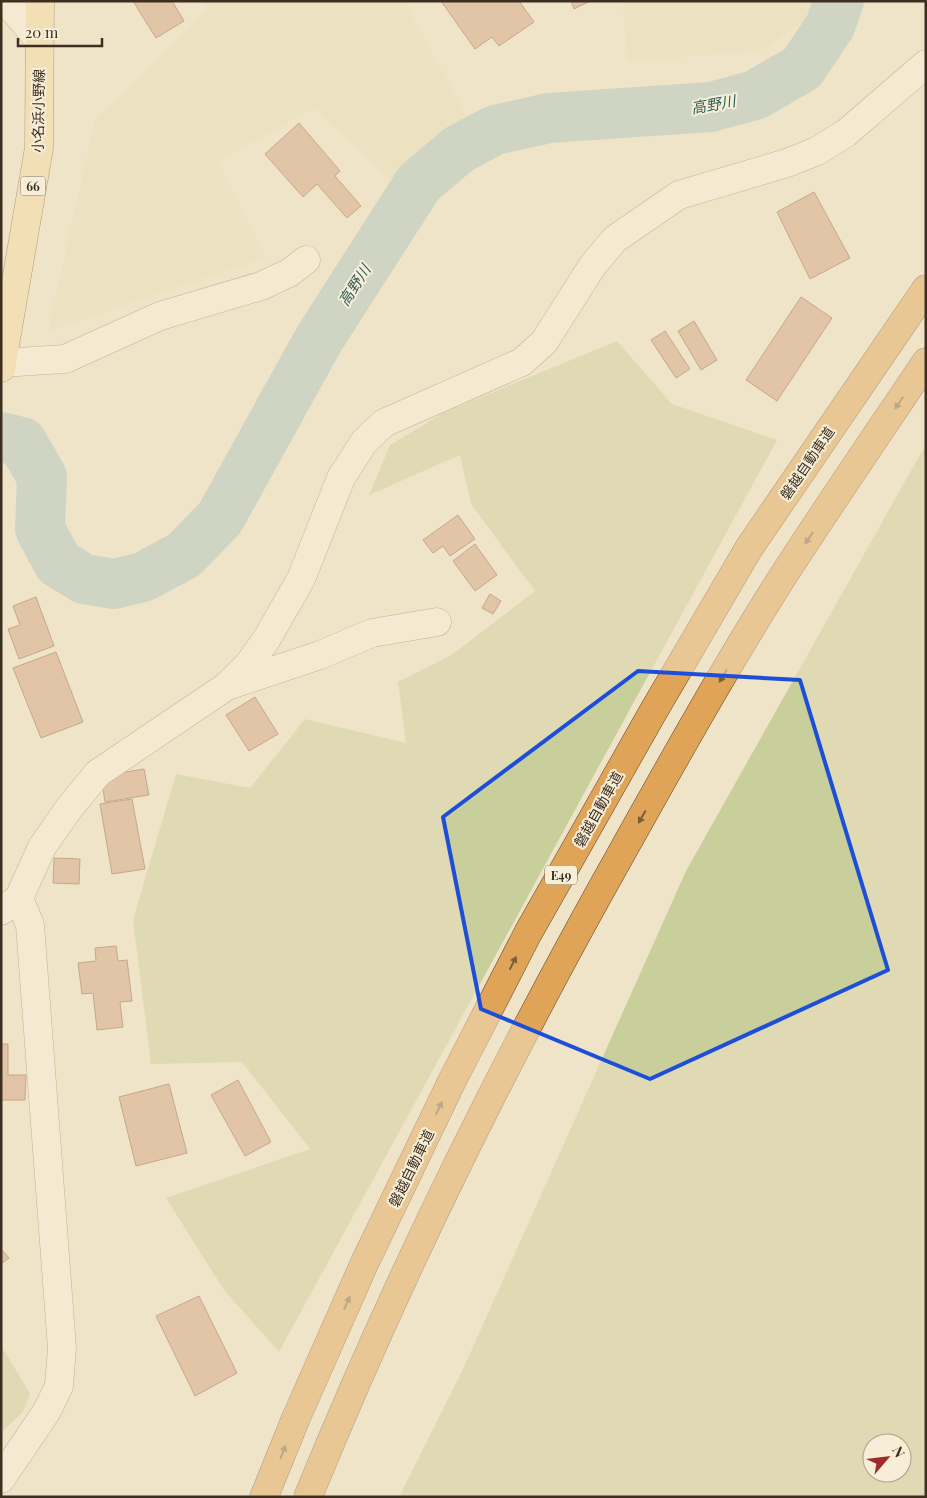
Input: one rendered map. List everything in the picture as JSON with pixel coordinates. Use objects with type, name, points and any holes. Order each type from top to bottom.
[{"type":"highway","name":"磐越自動車道","points":[[264,1497],[365,1262],[452,1081],[528,933],[749,548],[926,290]]},
{"type":"highway","points":[[308,1497],[338,1423],[407,1270],[488,1100],[566,951],[685,740],[784,574],[926,362]]},
{"type":"main road","name":"小名浜小野線","points":[[2,364],[39,148],[40,1]]},
{"type":"street","points":[[6,1],[39,40]]},
{"type":"street","points":[[1,1479],[47,1411],[59,1386],[62,1348],[30,925],[10,904],[42,847],[70,807],[98,773],[226,686],[248,665],[266,640],[301,579],[341,478],[364,442],[377,429],[384,423],[522,362],[544,342],[593,265],[615,239],[679,195],[787,163],[817,151],[846,133],[926,64]]},
{"type":"street","points":[[2,364],[65,359],[160,316],[261,286],[289,273],[306,260]]},
{"type":"street","points":[[226,686],[320,656],[372,633],[436,622]]},
{"type":"highlighted area","points":[[638,671],[800,680],[888,970],[650,1079],[481,1009],[443,817]]},
{"type":"shaded area","points":[[203,1],[404,1],[466,115],[396,185],[314,108],[218,161],[266,258],[48,331],[95,120],[209,10]]},
{"type":"shaded area","points":[[622,1],[816,1],[813,14],[761,51],[628,61]]},
{"type":"green space","points":[[617,341],[672,404],[777,440],[279,1352],[224,1290],[166,1198],[310,1149],[242,1062],[151,1064],[133,920],[176,774],[250,788],[305,719],[406,743],[398,682],[453,654],[535,591],[471,504],[460,455],[369,495],[390,445],[445,412]]},
{"type":"green space","points":[[926,444],[926,1497],[399,1497],[464,1367],[686,871]]},
{"type":"green space","points":[[1,1345],[30,1394],[23,1412],[1,1433]]},
{"type":"building","points":[[133,1],[172,1],[184,21],[156,38]]},
{"type":"building","points":[[441,1],[519,1],[534,22],[499,46],[492,37],[475,49]]},
{"type":"building","points":[[571,1],[590,1],[574,9]]},
{"type":"building","points":[[299,123],[340,171],[335,176],[361,206],[347,218],[317,184],[303,197],[265,154]]},
{"type":"building","points":[[814,192],[850,258],[810,279],[777,212]]},
{"type":"building","points":[[801,297],[832,318],[777,401],[746,380]]},
{"type":"building","points":[[694,321],[717,360],[701,370],[678,331]]},
{"type":"building","points":[[665,331],[690,369],[676,378],[651,340]]},
{"type":"building","points":[[458,515],[475,539],[450,556],[443,546],[433,553],[423,540]]},
{"type":"building","points":[[475,544],[497,575],[475,591],[453,561]]},
{"type":"building","points":[[490,594],[501,601],[493,614],[482,608]]},
{"type":"building","points":[[36,597],[54,646],[19,659],[8,629],[20,625],[13,606]]},
{"type":"building","points":[[56,652],[83,722],[41,738],[13,668]]},
{"type":"building","points":[[255,697],[278,734],[249,751],[226,715]]},
{"type":"building","points":[[144,769],[149,795],[105,802],[101,776]]},
{"type":"building","points":[[132,799],[145,869],[112,874],[100,804]]},
{"type":"building","points":[[54,858],[80,859],[79,884],[53,883]]},
{"type":"building","points":[[116,946],[118,961],[127,960],[132,1001],[120,1002],[123,1027],[97,1030],[93,993],[82,994],[78,963],[96,961],[95,948]]},
{"type":"building","points":[[1,1044],[8,1044],[8,1075],[26,1075],[25,1100],[1,1100]]},
{"type":"building","points":[[238,1080],[271,1142],[245,1156],[211,1095]]},
{"type":"building","points":[[169,1084],[187,1153],[136,1166],[119,1097]]},
{"type":"building","points":[[1,1249],[9,1258],[1,1264]]},
{"type":"building","points":[[199,1296],[237,1373],[195,1396],[156,1316]]},
{"type":"waterway","name":"高野川","points":[[1,437],[22,442],[42,477],[40,529],[58,563],[84,579],[114,584],[143,577],[184,555],[220,518],[319,339],[419,183],[459,149],[495,130],[549,118],[711,107],[755,95],[802,68],[830,26],[839,1]]}]
